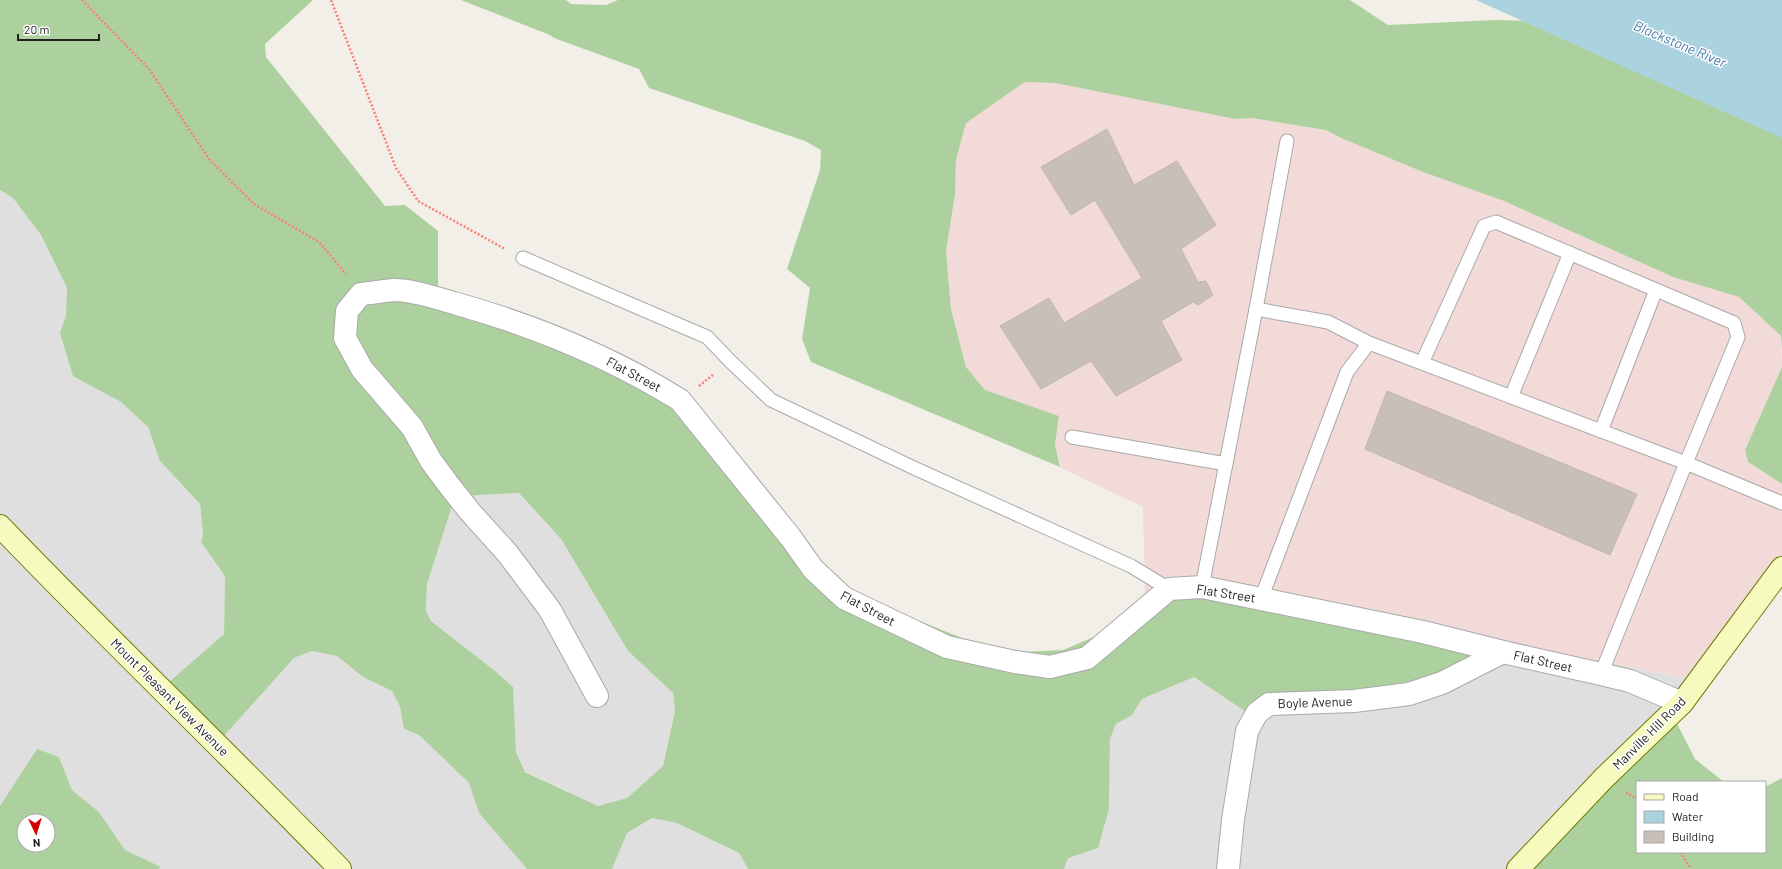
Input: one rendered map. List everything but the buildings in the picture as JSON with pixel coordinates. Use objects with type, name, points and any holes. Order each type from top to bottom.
[{"type":"street","name":"Flat Street","points":[[361,294],[395,290],[419,294],[474,309],[607,359],[680,400],[791,538],[813,569],[844,598],[947,647],[1015,662],[1050,667],[1087,658],[1169,590],[1202,587],[1423,632],[1630,681],[1682,703]]},
{"type":"street","points":[[361,294],[346,311],[345,338],[362,369],[412,427],[431,461],[471,514],[508,554],[550,610],[597,696]]},
{"type":"street","name":"Mount Pleasant View Avenue","points":[[0,526],[340,869]]},
{"type":"street","name":"Manville Hill Road","points":[[1518,869],[1604,778],[1682,703],[1781,572]]},
{"type":"street","name":"Boyle Avenue","points":[[1228,869],[1233,820],[1247,731],[1257,714],[1269,704],[1354,701],[1410,694],[1442,683],[1503,652]]},
{"type":"lane","points":[[1202,587],[1287,141]]},
{"type":"lane","points":[[1422,363],[1484,226],[1496,222],[1734,323],[1738,337],[1601,674]]},
{"type":"lane","points":[[1511,397],[1570,253]]},
{"type":"lane","points":[[523,258],[707,337],[771,400],[914,468],[1131,566],[1169,590]]},
{"type":"lane","points":[[1601,431],[1656,290]]},
{"type":"lane","points":[[1256,310],[1328,322],[1369,344],[1686,463],[1782,503]]},
{"type":"lane","points":[[1261,599],[1347,372],[1369,344]]},
{"type":"lane","points":[[1072,437],[1226,464]]},
{"type":"path","points":[[82,0],[149,69],[209,159],[254,204],[320,242],[361,294]]},
{"type":"path","points":[[331,0],[396,168],[418,201],[486,240],[523,258]]},
{"type":"path","points":[[693,391],[730,361]]},
{"type":"path","points":[[1681,853],[1692,869]]},
{"type":"shaded area","points":[[1025,82],[1055,83],[1235,119],[1252,118],[1326,130],[1341,138],[1423,172],[1504,201],[1673,277],[1739,297],[1781,336],[1782,367],[1745,450],[1748,462],[1782,484],[1782,565],[1693,680],[1513,644],[1145,599],[1143,507],[1061,468],[1055,445],[1059,416],[985,390],[966,367],[951,309],[946,251],[955,194],[956,160],[966,122]]},
{"type":"shaded area","points":[[0,190],[13,198],[41,235],[67,288],[66,315],[60,333],[73,375],[121,402],[148,427],[160,461],[200,504],[203,534],[201,542],[225,576],[224,634],[168,684],[224,736],[294,658],[312,651],[337,656],[363,677],[392,691],[400,707],[404,729],[419,735],[469,783],[479,813],[527,869],[158,869],[161,867],[125,850],[99,812],[72,790],[59,757],[0,806]]},
{"type":"shaded area","points":[[519,493],[561,539],[628,651],[673,693],[675,711],[663,766],[627,798],[598,806],[525,771],[516,752],[513,687],[431,621],[426,611],[427,584],[452,506],[461,496]]},
{"type":"shaded area","points":[[1513,644],[1693,680],[1517,869],[1064,869],[1068,858],[1109,809],[1110,739],[1116,724],[1132,715],[1142,699],[1194,677],[1252,716]]},
{"type":"shaded area","points":[[652,818],[677,823],[739,853],[748,869],[612,869],[627,833]]},
{"type":"green space","points":[[0,0],[313,0],[265,44],[266,57],[385,206],[405,205],[438,231],[438,296],[667,388],[843,590],[999,653],[1063,650],[1096,636],[1142,603],[1184,586],[1487,651],[1436,677],[1278,703],[1252,716],[1194,677],[1142,699],[1132,715],[1116,724],[1110,739],[1109,809],[1098,848],[1068,858],[1064,869],[748,869],[739,853],[677,823],[652,818],[627,833],[612,869],[527,869],[479,813],[469,783],[419,735],[404,729],[400,707],[392,691],[363,677],[337,656],[312,651],[294,658],[224,736],[220,736],[167,684],[224,634],[225,576],[201,542],[203,534],[200,504],[160,461],[148,427],[121,402],[73,376],[60,333],[66,315],[67,288],[41,235],[13,198],[0,190]],"holes":[[[519,493],[561,539],[628,651],[673,693],[675,711],[663,766],[627,798],[598,806],[525,772],[516,752],[513,687],[431,621],[426,611],[427,584],[452,506],[461,496]]]},
{"type":"green space","points":[[461,0],[566,0],[571,4],[606,5],[618,0],[1350,0],[1388,25],[1495,20],[1541,21],[1782,129],[1782,349],[1781,336],[1739,297],[1673,277],[1504,201],[1423,172],[1341,138],[1326,130],[1252,118],[1235,119],[1055,83],[1025,82],[966,123],[956,160],[955,194],[946,251],[951,309],[966,367],[985,390],[1059,416],[1055,445],[1060,467],[811,362],[802,339],[810,288],[787,269],[820,170],[821,150],[805,141],[649,88],[639,69],[554,38],[550,35]]},
{"type":"green space","points":[[1782,367],[1782,484],[1748,462],[1745,450]]},
{"type":"green space","points":[[1670,710],[1695,759],[1723,781],[1636,781],[1636,853],[1766,853],[1766,786],[1782,778],[1782,869],[1517,869]]},
{"type":"green space","points":[[37,749],[59,757],[72,790],[99,812],[125,850],[161,867],[158,869],[0,869],[0,806]]},
{"type":"water","name":"Blackstone River","points":[[1476,0],[1782,0],[1782,138]]}]
